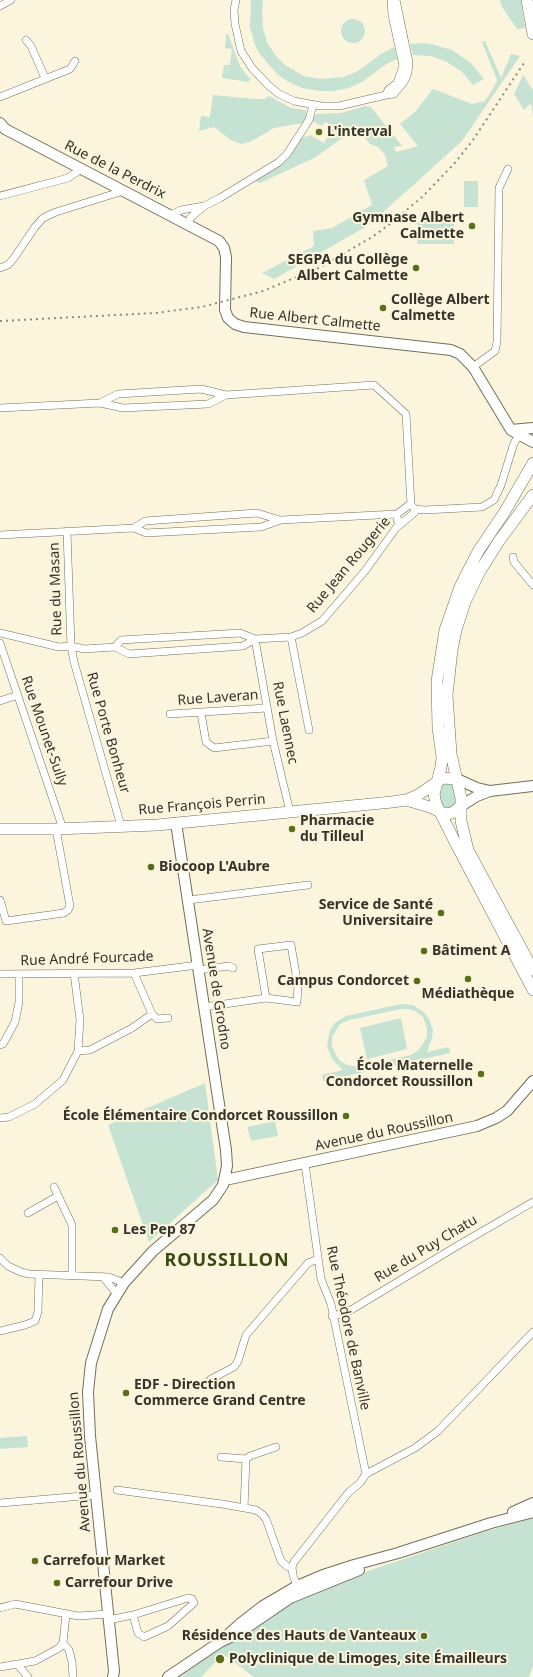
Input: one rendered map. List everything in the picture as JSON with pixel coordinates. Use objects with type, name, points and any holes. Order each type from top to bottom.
[{"type":"main road","points":[[526,0],[533,34]]},
{"type":"main road","points":[[533,463],[504,513],[479,550],[460,587],[445,630],[437,681],[438,722],[442,757],[434,794],[440,813],[533,990]]},
{"type":"main road","points":[[533,495],[499,541],[480,571],[466,602],[456,630],[447,695],[452,754],[461,806],[461,821],[468,850],[533,970]]},
{"type":"main road","name":"Rue François Perrin","points":[[0,829],[60,829],[176,823],[406,800],[418,795],[443,778],[457,779]]},
{"type":"main road","name":"Rue François Perrin","points":[[406,800],[430,807],[440,813]]},
{"type":"main road","points":[[440,813],[452,813],[461,806]]},
{"type":"street","points":[[0,6],[11,0]]},
{"type":"street","points":[[236,0],[234,10],[236,35],[241,51],[252,68],[268,85],[280,94],[294,101],[313,105],[339,106],[386,95],[388,90],[397,83],[402,74],[405,57],[396,0]]},
{"type":"street","points":[[391,0],[392,15],[405,57]]},
{"type":"street","points":[[26,40],[31,46],[45,78]]},
{"type":"street","points":[[0,97],[70,69],[75,61]]},
{"type":"street","points":[[188,224],[191,217],[206,205],[279,162],[287,154],[309,120],[313,105]]},
{"type":"street","name":"Rue de la Perdrix","points":[[0,123],[5,129],[219,241]]},
{"type":"street","points":[[0,196],[68,178],[77,172],[79,168]]},
{"type":"street","points":[[473,367],[494,351],[497,342],[499,188],[508,169]]},
{"type":"street","points":[[0,268],[8,265],[35,227],[44,218],[56,212],[120,192],[122,190]]},
{"type":"street","points":[[171,215],[181,210],[206,205]]},
{"type":"street","name":"Rue Albert Calmette","points":[[219,241],[224,248],[226,257],[225,310],[228,318],[234,324],[244,327],[445,349],[460,354],[473,367],[516,432],[533,442]]},
{"type":"street","points":[[100,403],[118,394],[205,389],[226,395],[374,385],[406,414],[414,509]]},
{"type":"street","points":[[0,408],[100,403],[123,408],[208,404],[226,395]]},
{"type":"street","points":[[0,535],[134,528],[146,533],[261,527],[281,520],[397,514],[404,508],[424,510],[482,506],[494,500],[501,484],[516,432],[533,428]]},
{"type":"street","name":"Rue Jean Rougerie","points":[[115,647],[121,640],[240,633],[255,639],[291,637],[302,633],[322,621],[365,571],[401,522],[414,509]]},
{"type":"street","points":[[134,528],[145,521],[257,513],[281,520]]},
{"type":"street","points":[[397,514],[397,520],[401,522]]},
{"type":"street","name":"Rue du Masan","points":[[67,531],[71,646]]},
{"type":"street","points":[[513,558],[514,562],[533,586]]},
{"type":"street","name":"Rue Jean Rougerie","points":[[0,633],[59,647],[71,646],[84,649],[115,647],[129,654],[243,646],[255,639]]},
{"type":"street","points":[[291,637],[309,730]]},
{"type":"street","name":"Rue Laennec","points":[[255,639],[267,708],[290,812]]},
{"type":"street","name":"Rue Mounet-Sully","points":[[0,643],[60,829],[70,906],[64,913],[6,921],[0,900]]},
{"type":"street","name":"Rue Porte Bonheur","points":[[71,646],[74,662],[121,826]]},
{"type":"street","points":[[0,700],[18,695]]},
{"type":"street","name":"Rue Laveran","points":[[170,714],[267,708]]},
{"type":"street","points":[[201,713],[206,742],[214,748],[274,741]]},
{"type":"street","points":[[457,779],[477,788],[490,791]]},
{"type":"street","points":[[461,806],[477,796],[490,791],[533,786]]},
{"type":"street","name":"Avenue de Grodno","points":[[176,823],[189,900],[227,1158]]},
{"type":"street","points":[[189,900],[308,885]]},
{"type":"street","points":[[204,1007],[266,998],[297,1002],[298,986],[291,945],[258,949],[266,998]]},
{"type":"street","name":"Rue André Fourcade","points":[[0,974],[134,973],[198,967],[229,966],[233,968]]},
{"type":"street","points":[[0,1118],[9,1116],[35,1104],[63,1080],[78,1051],[80,1020],[74,973]]},
{"type":"street","points":[[134,973],[152,1014],[157,1018],[168,1018]]},
{"type":"street","points":[[0,1045],[3,1044],[15,1022],[19,1002],[19,974]]},
{"type":"street","points":[[78,1051],[90,1050],[132,1028],[152,1014]]},
{"type":"street","name":"Avenue du Roussillon","points":[[225,1180],[477,1126],[496,1118],[507,1111],[533,1081]]},
{"type":"street","name":"Avenue du Roussillon","points":[[115,1675],[95,1495],[90,1436],[88,1377],[95,1346],[108,1309],[117,1294],[124,1283],[153,1251],[214,1200],[225,1180],[227,1158]]},
{"type":"street","name":"Rue Théodore de Banville","points":[[305,1164],[321,1279],[330,1304],[366,1474]]},
{"type":"street","points":[[54,1187],[72,1225],[72,1275]]},
{"type":"street","points":[[28,1213],[58,1196]]},
{"type":"street","name":"Rue du Puy Chatu","points":[[332,1316],[343,1314],[533,1202]]},
{"type":"street","points":[[0,1258],[8,1266],[21,1272],[39,1275],[109,1276],[124,1283]]},
{"type":"street","points":[[204,1387],[212,1378],[234,1368],[238,1361],[246,1335],[308,1263],[318,1259]]},
{"type":"street","points":[[0,1331],[35,1321],[38,1312],[39,1275]]},
{"type":"street","points":[[103,1277],[117,1294]]},
{"type":"street","points":[[297,1586],[292,1567],[302,1551],[349,1492],[366,1474],[415,1448],[438,1431],[533,1332]]},
{"type":"street","points":[[221,1457],[246,1459],[250,1456],[276,1447]]},
{"type":"street","points":[[244,1508],[246,1459]]},
{"type":"street","points":[[117,1490],[256,1510],[266,1519],[281,1561],[288,1567],[292,1567]]},
{"type":"street","points":[[0,1503],[95,1495]]},
{"type":"street","points":[[491,1522],[533,1503]]},
{"type":"street","points":[[168,1677],[220,1642],[263,1606],[297,1586],[323,1575],[398,1553],[491,1522],[533,1512]]},
{"type":"street","points":[[220,1642],[237,1634],[290,1598],[398,1553]]},
{"type":"street","points":[[290,1598],[297,1586]]},
{"type":"street","points":[[0,1608],[15,1604],[78,1616],[108,1617],[132,1615],[188,1598],[192,1599],[194,1604],[168,1626],[144,1637],[138,1633],[132,1615]]},
{"type":"street","points":[[66,1614],[64,1643],[69,1650],[72,1662],[73,1677]]},
{"type":"street","points":[[0,1667],[35,1661],[45,1657],[64,1643]]},
{"type":"street","points":[[18,1665],[28,1677]]},
{"type":"green space","points":[[251,0],[263,0],[263,28],[267,42],[275,55],[285,65],[304,76],[321,79],[343,77],[358,71],[381,54],[394,47],[397,59],[385,65],[362,82],[349,88],[333,91],[320,91],[302,88],[287,81],[277,74],[260,54],[255,45],[250,27]]},
{"type":"green space","points":[[500,0],[521,0],[525,28],[517,29],[502,7]]},
{"type":"green space","points":[[353,19],[358,20],[364,26],[364,36],[358,42],[353,43],[348,42],[342,36],[341,31],[342,26],[348,20]]},
{"type":"green space","points":[[226,34],[228,34],[240,66],[250,79],[249,82],[222,78],[224,65],[230,65],[232,49],[225,48]]},
{"type":"green space","points":[[485,41],[501,78],[511,54],[520,56],[462,141],[369,225],[274,279],[262,273],[314,246],[313,231],[332,228],[372,205],[364,180],[388,166],[385,155],[378,147],[370,144],[360,131],[350,132],[316,157],[260,183],[255,181],[289,156],[302,138],[310,135],[324,143],[334,127],[325,122],[322,126],[312,121],[316,114],[341,113],[365,106],[371,107],[402,146],[394,147],[396,152],[418,146],[400,124],[415,112],[433,89],[472,104],[485,101],[494,87],[497,80],[482,42]]},
{"type":"green space","points":[[423,43],[452,50],[471,63],[484,79],[473,85],[462,72],[447,62],[431,56],[413,55],[410,44]]},
{"type":"green space","points":[[523,75],[533,90],[533,117],[531,103],[524,110],[514,94]]},
{"type":"green space","points":[[213,95],[256,99],[264,99],[269,96],[291,108],[306,111],[306,118],[303,123],[274,128],[252,141],[241,144],[231,140],[214,127],[199,131],[201,116],[210,117]]},
{"type":"green space","points":[[464,181],[478,181],[478,207],[464,207]]},
{"type":"green space","points":[[417,222],[454,222],[454,244],[417,244]]},
{"type":"green space","points":[[442,783],[452,783],[457,802],[455,807],[446,809],[442,808],[439,801],[439,788]]},
{"type":"green space","points":[[401,1004],[413,1005],[425,1013],[433,1030],[427,1052],[449,1047],[450,1053],[323,1081],[322,1075],[343,1070],[332,1059],[327,1046],[330,1030],[335,1023],[346,1016]],"holes":[[[401,1009],[415,1011],[423,1017],[427,1028],[427,1037],[419,1050],[411,1055],[359,1067],[347,1065],[339,1060],[332,1047],[332,1037],[340,1024],[349,1020]]]},
{"type":"green space","points":[[401,1018],[407,1049],[367,1059],[360,1028]]},
{"type":"green space","points":[[205,1083],[218,1180],[149,1242],[108,1125]]},
{"type":"green space","points":[[275,1121],[278,1136],[251,1141],[247,1127]]},
{"type":"green space","points":[[27,1436],[28,1447],[0,1449],[0,1438]]},
{"type":"green space","points":[[533,1518],[533,1666],[529,1677],[254,1677],[223,1654],[201,1677],[179,1677],[221,1648],[299,1599],[341,1580],[484,1532]]},
{"type":"railway","points":[[0,321],[155,313],[202,307],[263,291],[321,267],[372,237],[422,197],[454,164],[473,140],[524,63]]},
{"type":"place","name":"L'interval","points":[[319,132]]},
{"type":"place","name":"Gymnase Albert Calmette","points":[[472,226]]},
{"type":"place","name":"SEGPA du Collège Albert Calmette","points":[[416,268]]},
{"type":"place","name":"Collège Albert Calmette","points":[[383,308]]},
{"type":"place","name":"Pharmacie du Tilleul","points":[[292,829]]},
{"type":"place","name":"Biocoop L'Aubre","points":[[151,867]]},
{"type":"place","name":"Service de Santé Universitaire","points":[[441,913]]},
{"type":"place","name":"Bâtiment A","points":[[424,951]]},
{"type":"place","name":"Médiathèque","points":[[468,979]]},
{"type":"place","name":"Campus Condorcet","points":[[417,981]]},
{"type":"place","name":"École Maternelle Condorcet Roussillon","points":[[481,1074]]},
{"type":"place","name":"École Élémentaire Condorcet Roussillon","points":[[346,1116]]},
{"type":"place","name":"Les Pep 87","points":[[115,1230]]},
{"type":"place","name":"EDF - Direction Commerce Grand Centre","points":[[126,1393]]},
{"type":"place","name":"Carrefour Market","points":[[35,1561]]},
{"type":"place","name":"Carrefour Drive","points":[[57,1583]]},
{"type":"place","name":"Résidence des Hauts de Vanteaux","points":[[424,1636]]},
{"type":"place","name":"Polyclinique de Limoges, site Émailleurs","points":[[220,1659]]},
{"type":"district","name":"ROUSSILLON","points":[[227,1261]]}]
